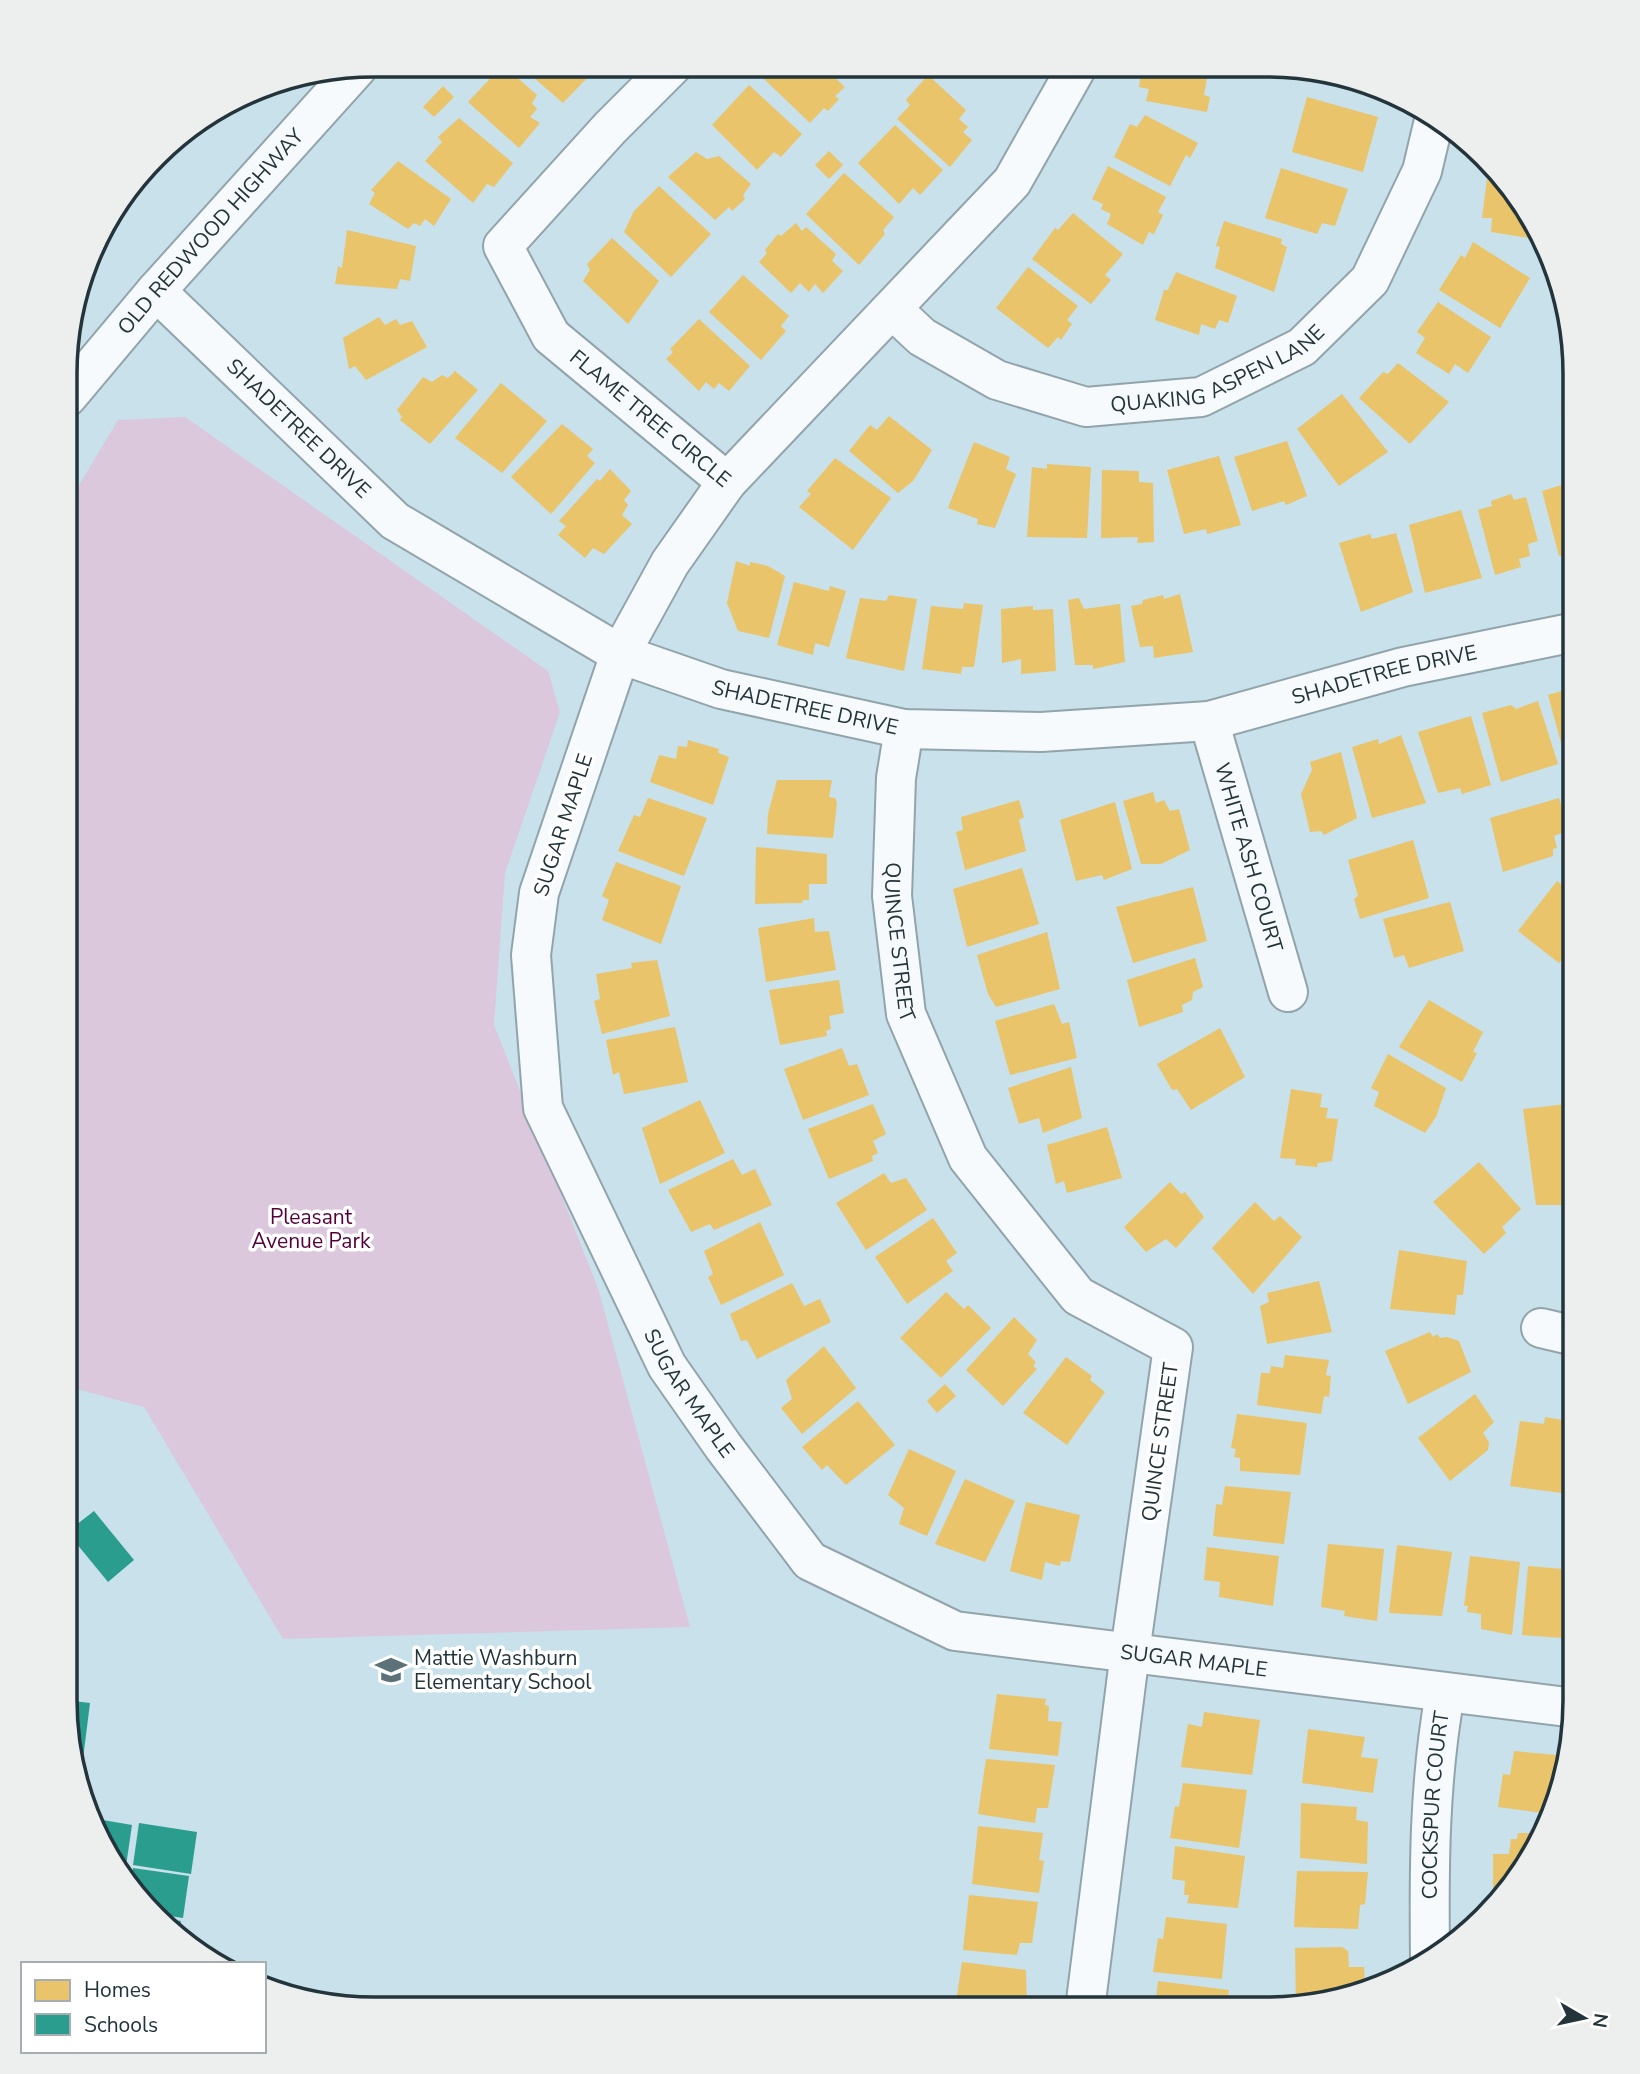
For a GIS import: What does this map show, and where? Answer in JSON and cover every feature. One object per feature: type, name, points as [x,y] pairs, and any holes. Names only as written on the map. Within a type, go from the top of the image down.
[{"type":"street","name":"FLAME TREE CIRCLE","points":[[661,77],[610,128],[503,246],[551,336],[727,482],[1012,182],[1071,77]]},
{"type":"street","name":"OLD REDWOOD HIGHWAY","points":[[77,385],[156,292],[347,79]]},
{"type":"street","name":"QUAKING ASPEN LANE","points":[[892,309],[922,337],[997,380],[1086,407],[1201,397],[1302,347],[1370,280],[1422,171],[1432,128]]},
{"type":"street","name":"SHADETREE DRIVE","points":[[156,292],[395,521],[620,654],[721,689],[904,729],[1041,732],[1209,721],[1403,667],[1563,634]]},
{"type":"street","name":"SUGAR MAPLE","points":[[727,482],[670,563],[620,654],[539,893],[531,955],[543,1108],[667,1366],[723,1446],[810,1561],[955,1631],[1444,1694],[1563,1706]]},
{"type":"street","name":"WHITE ASH COURT","points":[[1209,721],[1288,992]]},
{"type":"street","name":"QUINCE STREET","points":[[904,729],[896,778],[892,896],[906,1014],[968,1158],[1078,1296],[1173,1347],[1130,1652],[1087,1997]]},
{"type":"street","name":"COCKSPUR COURT","points":[[1430,1948],[1429,1829],[1444,1694]]},
{"type":"green space","name":"Pleasant Avenue Park","points":[[185,417],[548,671],[560,712],[505,873],[494,1025],[598,1288],[690,1627],[283,1639],[144,1407],[77,1389],[77,488],[118,420]]},
{"type":"building: Homes","points":[[492,77],[517,77],[537,95],[532,103],[537,109],[530,117],[540,123],[519,148],[468,102]]},
{"type":"building: Homes","points":[[533,77],[588,77],[563,103]]},
{"type":"building: Homes","points":[[834,77],[845,87],[835,96],[839,99],[828,111],[824,108],[810,123],[763,78]]},
{"type":"building: Homes","points":[[926,77],[930,77],[966,110],[959,119],[968,127],[963,132],[972,140],[950,167],[897,119],[910,105],[906,100]]},
{"type":"building: Homes","points":[[1140,77],[1207,77],[1204,95],[1210,97],[1207,112],[1146,101],[1149,89],[1139,87]]},
{"type":"building: Homes","points":[[749,85],[802,134],[781,157],[774,152],[757,170],[712,125]]},
{"type":"building: Homes","points":[[443,86],[454,97],[434,117],[423,107]]},
{"type":"building: Homes","points":[[1307,97],[1378,117],[1363,172],[1292,152]]},
{"type":"building: Homes","points":[[1145,115],[1198,143],[1190,158],[1186,155],[1170,186],[1114,157],[1130,124],[1137,127]]},
{"type":"building: Homes","points":[[459,118],[513,163],[494,187],[487,184],[473,203],[425,161],[442,142],[438,137]]},
{"type":"building: Homes","points":[[895,125],[943,170],[920,195],[913,188],[899,204],[858,163]]},
{"type":"building: Homes","points":[[829,151],[843,165],[829,179],[815,165]]},
{"type":"building: Homes","points":[[696,152],[707,159],[719,156],[751,184],[743,195],[745,199],[732,211],[729,207],[715,220],[668,177]]},
{"type":"building: Homes","points":[[398,161],[451,199],[434,226],[425,219],[420,226],[414,223],[408,229],[369,204],[375,193],[371,190]]},
{"type":"building: Homes","points":[[1108,166],[1166,197],[1158,212],[1163,215],[1154,234],[1149,232],[1143,245],[1107,224],[1111,214],[1101,209],[1103,204],[1092,199]]},
{"type":"building: Homes","points":[[1281,168],[1348,189],[1335,226],[1322,223],[1317,234],[1265,218]]},
{"type":"building: Homes","points":[[844,173],[894,217],[883,230],[885,234],[859,265],[806,214]]},
{"type":"building: Homes","points":[[1487,179],[1490,179],[1513,209],[1529,238],[1491,232],[1492,218],[1482,218]]},
{"type":"building: Homes","points":[[659,186],[711,234],[671,277],[624,232],[634,211]]},
{"type":"building: Homes","points":[[1073,213],[1123,254],[1105,275],[1111,280],[1091,304],[1032,259],[1055,228],[1058,230]]},
{"type":"building: Homes","points":[[1224,221],[1282,239],[1281,244],[1287,247],[1274,292],[1215,268],[1220,247],[1216,246]]},
{"type":"building: Homes","points":[[796,223],[802,231],[806,227],[836,254],[832,261],[843,271],[823,293],[815,284],[809,292],[800,283],[791,293],[759,262],[778,234],[781,236]]},
{"type":"building: Homes","points":[[347,230],[416,246],[410,281],[400,279],[397,289],[335,284],[338,266],[342,268]]},
{"type":"building: Homes","points":[[612,238],[659,281],[628,324],[583,281],[590,270],[587,264]]},
{"type":"building: Homes","points":[[1473,242],[1530,278],[1500,328],[1439,290],[1461,255],[1465,258]]},
{"type":"building: Homes","points":[[1028,267],[1078,306],[1067,320],[1072,324],[1061,340],[1058,337],[1048,348],[996,308]]},
{"type":"building: Homes","points":[[1176,272],[1237,296],[1228,323],[1219,320],[1215,329],[1201,324],[1199,335],[1155,320],[1164,290],[1168,290]]},
{"type":"building: Homes","points":[[743,275],[789,316],[781,326],[786,331],[761,360],[709,312]]},
{"type":"building: Homes","points":[[1438,302],[1491,337],[1468,373],[1455,364],[1449,374],[1416,353],[1425,338],[1417,332]]},
{"type":"building: Homes","points":[[379,317],[385,325],[396,319],[400,325],[412,321],[427,347],[366,380],[355,366],[349,369],[343,338]]},
{"type":"building: Homes","points":[[699,319],[750,366],[729,391],[719,383],[714,389],[706,382],[699,391],[666,359],[673,352],[670,349]]},
{"type":"building: Homes","points":[[1398,363],[1449,402],[1410,444],[1359,398],[1383,372],[1388,374]]},
{"type":"building: Homes","points":[[455,371],[478,390],[430,444],[400,420],[402,417],[397,410],[423,377],[432,382],[442,375],[448,378]]},
{"type":"building: Homes","points":[[501,383],[547,421],[502,473],[455,438]]},
{"type":"building: Homes","points":[[1342,394],[1388,452],[1339,486],[1297,429]]},
{"type":"building: Homes","points":[[1561,402],[1563,402],[1563,450]]},
{"type":"building: Homes","points":[[889,416],[932,450],[913,481],[898,493],[849,451],[870,425],[877,430]]},
{"type":"building: Homes","points":[[562,424],[593,449],[587,456],[595,463],[551,514],[511,477]]},
{"type":"building: Homes","points":[[1287,441],[1307,496],[1286,505],[1284,501],[1252,511],[1234,457]]},
{"type":"building: Homes","points":[[974,442],[1010,457],[1006,469],[1016,474],[995,528],[977,524],[978,519],[948,508]]},
{"type":"building: Homes","points":[[1219,456],[1241,525],[1207,534],[1206,529],[1184,534],[1167,470]]},
{"type":"building: Homes","points":[[835,458],[891,498],[853,550],[799,507],[811,494],[807,491]]},
{"type":"building: Homes","points":[[1047,464],[1091,467],[1087,538],[1027,537],[1032,467],[1047,469]]},
{"type":"building: Homes","points":[[610,469],[631,491],[624,500],[628,505],[622,515],[632,524],[604,554],[593,548],[585,558],[558,535],[566,526],[559,521],[597,479],[600,481]]},
{"type":"building: Homes","points":[[1102,470],[1139,471],[1139,482],[1153,483],[1154,542],[1137,543],[1138,537],[1101,538]]},
{"type":"building: Homes","points":[[1563,485],[1563,555],[1559,556],[1542,491]]},
{"type":"building: Homes","points":[[1511,494],[1514,500],[1526,497],[1538,541],[1528,544],[1530,556],[1519,559],[1521,567],[1495,575],[1478,510],[1492,506],[1491,501]]},
{"type":"building: Homes","points":[[1461,510],[1482,578],[1425,593],[1409,525]]},
{"type":"building: Homes","points":[[1396,533],[1413,592],[1361,612],[1339,543],[1370,534],[1372,539]]},
{"type":"building: Homes","points":[[736,561],[750,566],[750,562],[768,566],[785,576],[769,638],[738,631],[727,603]]},
{"type":"building: Homes","points":[[794,582],[829,591],[830,586],[846,591],[829,647],[815,643],[813,655],[777,645]]},
{"type":"building: Homes","points":[[1180,594],[1193,652],[1154,658],[1153,646],[1140,647],[1131,606],[1163,595],[1164,599]]},
{"type":"building: Homes","points":[[889,595],[917,599],[904,671],[846,658],[860,598],[886,601]]},
{"type":"building: Homes","points":[[1079,598],[1084,609],[1120,604],[1125,662],[1093,669],[1093,665],[1075,665],[1068,600]]},
{"type":"building: Homes","points":[[964,603],[983,605],[974,667],[962,667],[961,674],[922,669],[931,606],[963,609]]},
{"type":"building: Homes","points":[[1033,606],[1033,610],[1053,609],[1056,671],[1021,674],[1021,659],[1002,663],[1001,609]]},
{"type":"building: Homes","points":[[1563,691],[1563,750],[1548,695]]},
{"type":"building: Homes","points":[[1538,701],[1558,764],[1501,782],[1482,713],[1511,705],[1516,709]]},
{"type":"building: Homes","points":[[1471,716],[1491,785],[1462,794],[1460,788],[1438,793],[1418,732]]},
{"type":"building: Homes","points":[[1401,735],[1426,803],[1372,818],[1352,747],[1378,739],[1379,744]]},
{"type":"building: Homes","points":[[688,740],[719,749],[718,753],[729,757],[713,805],[650,782],[659,755],[676,759],[678,746],[687,747]]},
{"type":"building: Homes","points":[[1341,752],[1357,818],[1324,835],[1321,831],[1310,832],[1301,794],[1312,770],[1310,762]]},
{"type":"building: Homes","points":[[777,780],[832,780],[829,797],[835,798],[837,803],[833,838],[767,834],[768,814]]},
{"type":"building: Homes","points":[[1153,792],[1156,803],[1164,800],[1170,811],[1179,809],[1190,850],[1161,864],[1141,864],[1123,801]]},
{"type":"building: Homes","points":[[648,798],[707,818],[684,876],[618,851],[634,815],[640,817]]},
{"type":"building: Homes","points":[[1559,798],[1563,811],[1563,832],[1554,836],[1557,848],[1553,849],[1553,856],[1503,872],[1490,818]]},
{"type":"building: Homes","points":[[1019,800],[1024,817],[1019,820],[1026,851],[965,870],[956,832],[963,830],[961,817]]},
{"type":"building: Homes","points":[[1115,802],[1132,869],[1104,880],[1102,875],[1076,881],[1060,820]]},
{"type":"building: Homes","points":[[1413,840],[1429,898],[1360,919],[1354,899],[1358,896],[1348,860]]},
{"type":"building: Homes","points":[[756,847],[827,854],[827,884],[809,884],[809,900],[803,900],[802,903],[755,904]]},
{"type":"building: Homes","points":[[616,862],[681,886],[661,944],[602,920],[609,900],[602,896]]},
{"type":"building: Homes","points":[[1022,868],[1039,924],[967,947],[953,889]]},
{"type":"building: Homes","points":[[1557,881],[1563,886],[1563,958],[1559,963],[1518,931]]},
{"type":"building: Homes","points":[[1193,887],[1207,941],[1133,963],[1116,907]]},
{"type":"building: Homes","points":[[1450,902],[1464,951],[1409,968],[1404,955],[1394,958],[1383,919]]},
{"type":"building: Homes","points":[[814,918],[815,932],[829,931],[836,970],[766,982],[758,928]]},
{"type":"building: Homes","points":[[1047,932],[1060,989],[996,1007],[988,994],[977,955]]},
{"type":"building: Homes","points":[[1195,958],[1203,987],[1193,992],[1192,1000],[1182,1005],[1183,1012],[1139,1027],[1127,980]]},
{"type":"building: Homes","points":[[657,960],[670,1016],[602,1034],[594,1001],[600,999],[596,974],[632,968],[631,963]]},
{"type":"building: Homes","points":[[839,980],[844,1013],[829,1016],[831,1029],[826,1031],[827,1036],[780,1045],[769,990]]},
{"type":"building: Homes","points":[[1429,1000],[1483,1032],[1473,1052],[1477,1053],[1462,1082],[1399,1047]]},
{"type":"building: Homes","points":[[1054,1004],[1062,1024],[1069,1022],[1077,1058],[1010,1075],[995,1021]]},
{"type":"building: Homes","points":[[675,1027],[688,1082],[624,1094],[619,1072],[613,1075],[606,1040]]},
{"type":"building: Homes","points":[[1220,1028],[1245,1077],[1191,1110],[1177,1089],[1172,1090],[1157,1064]]},
{"type":"building: Homes","points":[[842,1048],[849,1066],[857,1064],[869,1095],[803,1120],[784,1069]]},
{"type":"building: Homes","points":[[1388,1054],[1446,1088],[1436,1117],[1425,1133],[1374,1106],[1379,1092],[1371,1088]]},
{"type":"building: Homes","points":[[1071,1067],[1082,1118],[1043,1133],[1039,1118],[1019,1124],[1008,1088]]},
{"type":"building: Homes","points":[[1291,1089],[1322,1094],[1320,1107],[1328,1108],[1326,1118],[1338,1119],[1332,1161],[1318,1163],[1317,1167],[1295,1165],[1296,1159],[1280,1158]]},
{"type":"building: Homes","points":[[700,1100],[725,1153],[660,1184],[642,1128]]},
{"type":"building: Homes","points":[[873,1104],[886,1134],[873,1141],[878,1153],[872,1156],[873,1161],[829,1179],[808,1129]]},
{"type":"building: Homes","points":[[1563,1104],[1563,1205],[1536,1205],[1523,1109]]},
{"type":"building: Homes","points":[[1107,1127],[1122,1178],[1067,1193],[1064,1181],[1056,1184],[1047,1145]]},
{"type":"building: Homes","points":[[733,1159],[742,1175],[755,1169],[772,1205],[714,1230],[710,1224],[691,1232],[668,1190]]},
{"type":"building: Homes","points":[[1479,1162],[1521,1209],[1502,1227],[1506,1233],[1484,1254],[1433,1202]]},
{"type":"building: Homes","points":[[884,1173],[891,1183],[906,1178],[927,1210],[866,1250],[836,1203]]},
{"type":"building: Homes","points":[[1170,1182],[1181,1194],[1185,1192],[1204,1217],[1176,1248],[1166,1239],[1146,1252],[1124,1227]]},
{"type":"building: Homes","points":[[1255,1202],[1274,1221],[1280,1216],[1302,1237],[1253,1294],[1212,1248]]},
{"type":"building: Homes","points":[[933,1218],[957,1253],[946,1261],[953,1271],[907,1304],[875,1257]]},
{"type":"building: Homes","points":[[760,1222],[784,1275],[721,1305],[708,1277],[713,1274],[704,1251]]},
{"type":"building: Homes","points":[[1399,1250],[1467,1261],[1463,1295],[1457,1295],[1455,1315],[1390,1309]]},
{"type":"building: Homes","points":[[1319,1281],[1332,1332],[1267,1344],[1260,1306],[1269,1302],[1267,1293]]},
{"type":"building: Homes","points":[[792,1283],[804,1306],[820,1299],[831,1322],[757,1359],[747,1340],[741,1341],[730,1314]]},
{"type":"building: Homes","points":[[946,1292],[964,1309],[968,1305],[991,1328],[941,1378],[900,1338]]},
{"type":"building: Homes","points":[[1014,1317],[1037,1340],[1028,1354],[1036,1362],[1033,1366],[1037,1369],[1003,1406],[966,1370]]},
{"type":"building: Homes","points":[[1430,1332],[1433,1337],[1437,1334],[1440,1338],[1459,1341],[1471,1372],[1408,1404],[1385,1351]]},
{"type":"building: Homes","points":[[824,1346],[856,1388],[802,1434],[781,1408],[792,1399],[786,1380]]},
{"type":"building: Homes","points":[[1285,1355],[1329,1360],[1326,1375],[1331,1376],[1329,1397],[1324,1396],[1321,1414],[1257,1405],[1261,1373],[1270,1373],[1271,1366],[1283,1368]]},
{"type":"building: Homes","points":[[1066,1357],[1092,1376],[1090,1380],[1105,1392],[1067,1445],[1023,1413]]},
{"type":"building: Homes","points":[[945,1384],[956,1396],[937,1413],[927,1401]]},
{"type":"building: Homes","points":[[1475,1394],[1494,1422],[1483,1433],[1489,1442],[1488,1450],[1450,1481],[1418,1438]]},
{"type":"building: Homes","points":[[858,1401],[895,1445],[846,1485],[827,1465],[822,1470],[802,1447]]},
{"type":"building: Homes","points":[[1237,1414],[1307,1423],[1300,1475],[1240,1471],[1240,1458],[1234,1457],[1236,1449],[1231,1448]]},
{"type":"building: Homes","points":[[1545,1417],[1563,1420],[1563,1493],[1510,1486],[1520,1421],[1544,1424]]},
{"type":"building: Homes","points":[[909,1449],[956,1471],[927,1536],[899,1524],[904,1508],[888,1495]]},
{"type":"building: Homes","points":[[965,1479],[1015,1501],[985,1562],[935,1544]]},
{"type":"building: Homes","points":[[1225,1486],[1291,1492],[1284,1544],[1213,1536],[1216,1504],[1222,1505]]},
{"type":"building: Homes","points":[[1026,1502],[1080,1515],[1070,1562],[1061,1561],[1060,1566],[1045,1562],[1042,1580],[1010,1571]]},
{"type":"building: Homes","points":[[1328,1544],[1384,1549],[1377,1621],[1344,1616],[1345,1611],[1321,1607]]},
{"type":"building: Homes","points":[[1397,1545],[1452,1552],[1442,1616],[1389,1613]]},
{"type":"building: Homes","points":[[1207,1547],[1279,1556],[1273,1606],[1219,1597],[1220,1582],[1204,1580]]},
{"type":"building: Homes","points":[[1470,1556],[1520,1562],[1512,1635],[1481,1629],[1481,1614],[1467,1612],[1468,1606],[1464,1606]]},
{"type":"building: Homes","points":[[1528,1566],[1563,1569],[1563,1638],[1522,1635]]},
{"type":"building: Homes","points":[[997,1694],[1046,1699],[1045,1705],[1049,1706],[1048,1721],[1062,1722],[1058,1756],[989,1749]]},
{"type":"building: Homes","points":[[1204,1712],[1260,1720],[1252,1775],[1181,1767],[1188,1724],[1202,1727]]},
{"type":"building: Homes","points":[[1308,1729],[1365,1737],[1361,1757],[1378,1759],[1373,1793],[1302,1783]]},
{"type":"building: Homes","points":[[1514,1751],[1557,1755],[1541,1813],[1498,1807],[1503,1774],[1510,1775]]},
{"type":"building: Homes","points":[[986,1759],[1055,1765],[1048,1808],[1037,1808],[1035,1823],[978,1814]]},
{"type":"building: Homes","points":[[1183,1783],[1247,1790],[1239,1848],[1170,1838],[1175,1806],[1179,1807]]},
{"type":"building: Homes","points":[[1301,1803],[1357,1807],[1356,1820],[1368,1822],[1367,1864],[1300,1858]]},
{"type":"building: Homes","points":[[978,1826],[1043,1833],[1039,1860],[1044,1861],[1039,1893],[972,1884]]},
{"type":"building: Homes","points":[[1518,1833],[1531,1833],[1513,1865],[1493,1889],[1493,1854],[1509,1854],[1511,1839],[1517,1839]]},
{"type":"building: Homes","points":[[1175,1846],[1245,1856],[1238,1908],[1187,1903],[1189,1895],[1184,1895],[1185,1881],[1172,1879]]},
{"type":"building: Homes","points":[[1297,1871],[1368,1872],[1365,1904],[1360,1905],[1358,1929],[1294,1927]]},
{"type":"building: Homes","points":[[969,1895],[1038,1902],[1032,1943],[1020,1943],[1017,1955],[963,1950]]},
{"type":"building: Homes","points":[[1166,1917],[1227,1924],[1222,1979],[1153,1972],[1158,1938],[1163,1939]]},
{"type":"building: Homes","points":[[1342,1947],[1348,1951],[1349,1967],[1364,1967],[1365,1980],[1343,1987],[1296,1995],[1295,1948]]},
{"type":"building: Homes","points":[[962,1962],[1026,1970],[1027,1997],[957,1997]]},
{"type":"building: Homes","points":[[1158,1981],[1229,1990],[1228,1997],[1156,1997]]},
{"type":"building: Schools","points":[[94,1511],[134,1560],[108,1582],[77,1544],[77,1524]]},
{"type":"building: Schools","points":[[77,1701],[90,1703],[83,1758]]},
{"type":"building: Schools","points":[[103,1820],[132,1825],[126,1864]]},
{"type":"building: Schools","points":[[139,1823],[197,1832],[191,1874],[133,1865]]},
{"type":"building: Schools","points":[[133,1868],[189,1876],[183,1918],[171,1916],[132,1873]]},
{"type":"place","name":"Mattie Washburn Elementary School","points":[[391,1670]]}]
